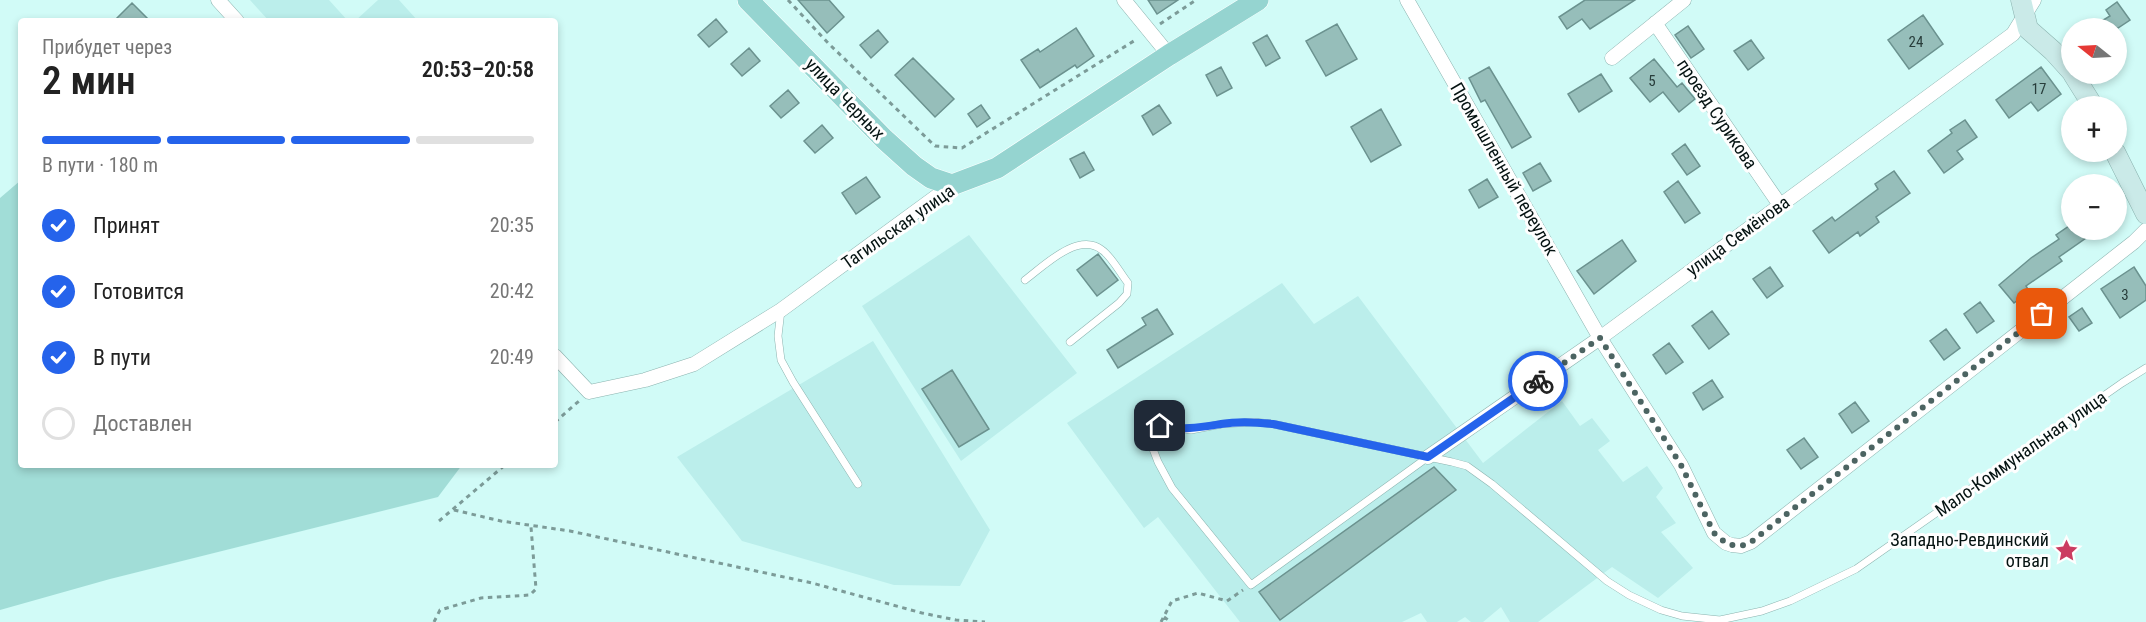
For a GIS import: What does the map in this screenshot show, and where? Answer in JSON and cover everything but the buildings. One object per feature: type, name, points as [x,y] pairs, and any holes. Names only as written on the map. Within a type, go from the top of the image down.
[{"type":"main road","name":"улица Черных","points":[[748,0],[884,139],[931,178],[952,185]]},
{"type":"main road","name":"Тагильская улица","points":[[952,185],[997,168],[1169,55],[1258,0]]},
{"type":"street","points":[[218,0],[234,18]]},
{"type":"street","points":[[1124,0],[1169,55]]},
{"type":"street","name":"Промышленный переулок","points":[[1407,0],[1600,338],[1681,465],[1714,533],[1726,543],[1741,546],[1751,542],[2146,230]]},
{"type":"street","points":[[1612,58],[1684,0]]},
{"type":"street","points":[[2027,4],[2028,29],[2061,60]]},
{"type":"street","name":"улица Семёнова","points":[[1428,457],[1600,338],[2013,34],[2027,4]]},
{"type":"street","name":"проезд Сурикова","points":[[1655,23],[1779,205]]},
{"type":"street","points":[[2120,162],[2146,214]]},
{"type":"street","name":"Тагильская улица","points":[[589,392],[645,380],[694,364],[781,310],[952,185]]},
{"type":"street","points":[[558,359],[589,392]]},
{"type":"lane","points":[[1025,280],[1066,250],[1084,243],[1102,250],[1128,283],[1127,294],[1119,303],[1070,342]]},
{"type":"lane","points":[[781,310],[778,336],[781,360],[858,484]]},
{"type":"lane","name":"Мало-Коммунальная улица","points":[[1251,585],[1172,488],[1158,462],[1143,423],[1191,430],[1222,424],[1254,422],[1273,424],[1467,466],[1607,581],[1629,595],[1661,610],[1682,616],[1720,620],[1762,611],[1790,601],[1856,569],[2146,368]]},
{"type":"lane","points":[[1251,585],[1428,457]]},
{"type":"path","points":[[788,0],[828,43],[935,146],[962,148],[1196,0]]},
{"type":"path","points":[[558,419],[589,392]]},
{"type":"path","points":[[439,521],[502,468]]},
{"type":"path","points":[[454,510],[531,526],[570,531],[812,583],[922,613],[956,620],[985,622]]},
{"type":"path","points":[[434,622],[440,610],[481,598],[530,595],[536,590],[531,526]]},
{"type":"path","points":[[1161,622],[1172,601],[1198,593],[1227,601],[1251,585]]},
{"type":"path","points":[[1164,617],[1171,622]]},
{"type":"shaded area","points":[[250,0],[329,0],[345,18],[266,18]]},
{"type":"shaded area","points":[[378,0],[399,0],[415,18],[358,18]]},
{"type":"shaded area","points":[[18,183],[18,468],[460,468],[438,497],[110,579],[0,610],[0,198]]},
{"type":"shaded area","points":[[969,235],[1077,373],[961,461],[862,306]]},
{"type":"shaded area","points":[[1282,283],[1314,324],[1358,296],[1483,463],[1562,401],[1580,426],[1592,418],[1610,441],[1598,450],[1623,482],[1647,466],[1663,488],[1656,497],[1676,523],[1661,532],[1693,568],[1658,598],[1612,567],[1538,622],[1510,622],[1501,607],[1483,622],[1471,622],[1465,617],[1457,622],[1427,622],[1421,613],[1402,622],[1240,622],[1158,517],[1144,528],[1067,423]]},
{"type":"shaded area","points":[[873,341],[990,530],[960,586],[894,585],[742,541],[677,457]]},
{"type":"way so far","points":[[1538,381],[1600,338],[1681,465],[1714,533],[1726,543],[1741,546],[1751,542],[2042,314]]},
{"type":"place","name":"Западно-Ревдинский отвал","points":[[2067,550]]},
{"type":"route","points":[[1160,426],[1191,430],[1222,424],[1254,422],[1273,424],[1428,457],[1538,381]]}]
